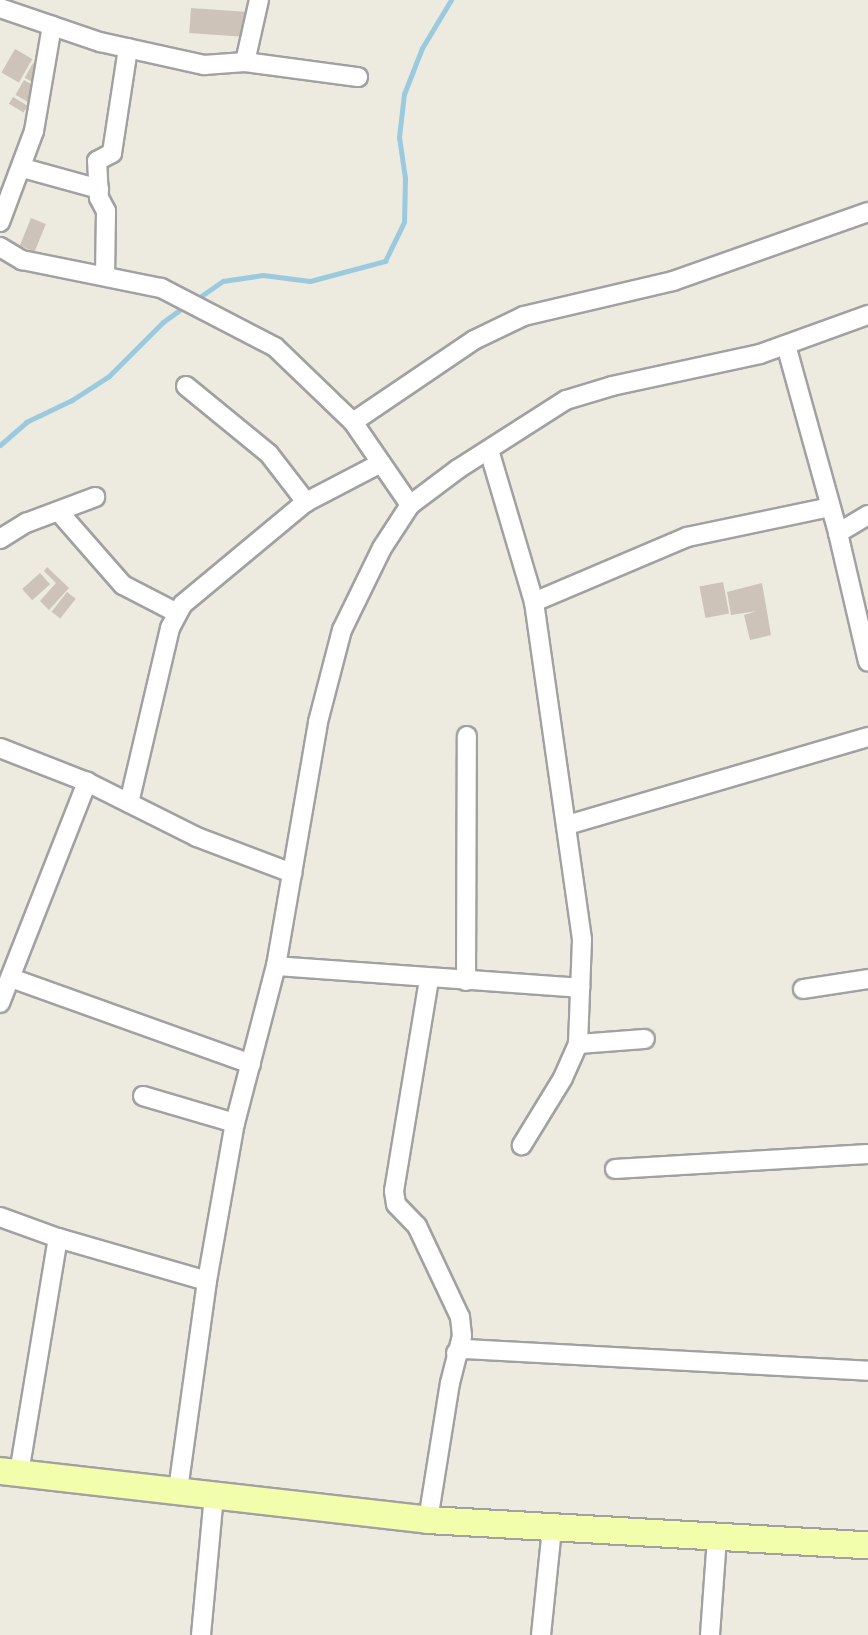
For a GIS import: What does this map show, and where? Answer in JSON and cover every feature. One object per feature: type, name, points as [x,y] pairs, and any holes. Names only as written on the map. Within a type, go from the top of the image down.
[{"type":"main road","points":[[10,1472],[428,1520],[868,1545]]},
{"type":"street","points":[[245,62],[259,0]]},
{"type":"street","points":[[0,8],[128,48],[204,65],[245,62],[358,77]]},
{"type":"street","points":[[0,222],[23,168],[34,131],[52,26]]},
{"type":"street","points":[[105,276],[106,211],[100,202],[97,161],[112,153],[128,48]]},
{"type":"street","points":[[23,168],[99,189]]},
{"type":"street","points":[[353,422],[474,340],[524,316],[673,281],[868,212]]},
{"type":"street","points":[[0,247],[22,260],[161,288],[275,347],[353,422],[410,505]]},
{"type":"street","points":[[178,1490],[207,1281],[235,1123],[276,966],[318,722],[342,630],[382,548],[410,505],[566,400],[786,345],[868,315]]},
{"type":"street","points":[[786,345],[838,533],[868,662]]},
{"type":"street","points":[[186,386],[269,454],[306,502]]},
{"type":"street","points":[[489,450],[534,602],[582,940],[578,1044],[563,1078],[522,1145]]},
{"type":"street","points":[[129,803],[170,628],[183,604],[306,502],[379,464]]},
{"type":"street","points":[[0,539],[26,523],[95,497]]},
{"type":"street","points":[[534,602],[687,537],[830,507]]},
{"type":"street","points":[[59,512],[123,585],[177,613]]},
{"type":"street","points":[[838,533],[868,515]]},
{"type":"street","points":[[466,981],[467,736]]},
{"type":"street","points":[[567,825],[868,737]]},
{"type":"street","points":[[0,748],[87,782],[197,837],[292,873]]},
{"type":"street","points":[[0,1003],[87,782]]},
{"type":"street","points":[[276,966],[580,988]]},
{"type":"street","points":[[11,978],[251,1064]]},
{"type":"street","points":[[428,1520],[456,1353],[462,1336],[460,1317],[417,1226],[396,1204],[394,1191],[429,979]]},
{"type":"street","points":[[803,989],[868,979]]},
{"type":"street","points":[[578,1044],[645,1039]]},
{"type":"street","points":[[143,1096],[235,1123]]},
{"type":"street","points":[[615,1169],[868,1154]]},
{"type":"street","points":[[0,1217],[58,1238],[207,1281]]},
{"type":"street","points":[[10,1472],[58,1238]]},
{"type":"street","points":[[456,1353],[465,1349],[868,1371]]},
{"type":"street","points":[[201,1635],[214,1495]]},
{"type":"street","points":[[541,1635],[552,1528]]},
{"type":"street","points":[[710,1635],[717,1538]]},
{"type":"building","points":[[191,8],[248,12],[246,37],[189,33]]},
{"type":"building","points":[[15,49],[32,59],[19,82],[2,72]]},
{"type":"building","points":[[33,63],[42,68],[34,83],[25,78]]},
{"type":"building","points":[[24,80],[38,88],[29,103],[16,95]]},
{"type":"building","points":[[13,97],[28,106],[23,113],[9,104]]},
{"type":"building","points":[[31,218],[46,224],[35,252],[20,246]]},
{"type":"building","points":[[47,567],[69,588],[49,610],[40,601],[56,583],[44,571]]},
{"type":"building","points":[[40,573],[50,584],[32,600],[22,589]]},
{"type":"building","points":[[723,582],[729,613],[706,618],[699,587]]},
{"type":"building","points":[[762,583],[771,635],[750,640],[744,615],[757,611],[731,615],[727,592]]},
{"type":"building","points":[[67,592],[76,599],[60,618],[52,612]]},
{"type":"waterway","points":[[194,301],[223,281],[263,275],[310,281],[385,261],[404,222],[405,178],[399,137],[404,94],[422,48],[451,0]]},
{"type":"waterway","points":[[0,445],[26,422],[72,400],[109,376],[163,322],[185,306]]}]
